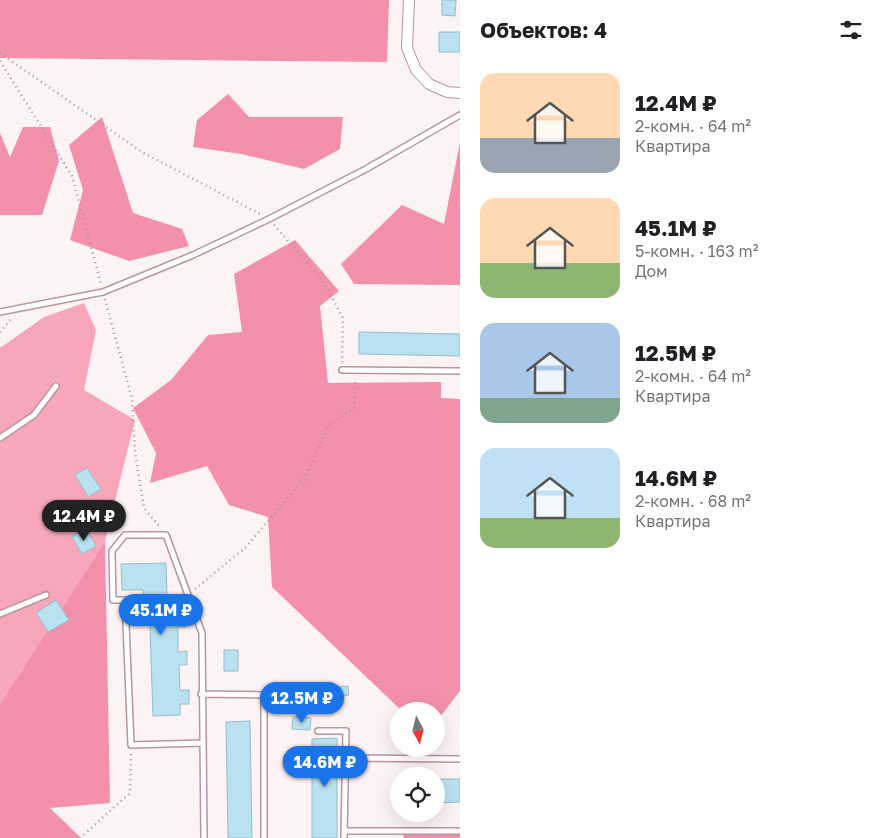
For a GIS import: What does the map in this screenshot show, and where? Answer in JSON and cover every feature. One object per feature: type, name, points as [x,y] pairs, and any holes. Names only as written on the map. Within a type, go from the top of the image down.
[{"type":"street","points":[[409,0],[407,48],[416,70],[429,84],[447,92],[460,93]]},
{"type":"lane","points":[[0,312],[103,292],[192,254],[269,219],[366,169],[460,115]]},
{"type":"lane","points":[[342,370],[460,371]]},
{"type":"lane","points":[[0,438],[34,415],[56,386]]},
{"type":"lane","points":[[202,743],[131,745],[125,600],[113,600],[112,551],[125,535],[166,535],[202,634],[201,694],[204,838]]},
{"type":"lane","points":[[0,614],[46,595]]},
{"type":"lane","points":[[201,694],[264,695],[264,838]]},
{"type":"lane","points":[[318,731],[346,731],[344,838]]},
{"type":"lane","points":[[346,758],[460,759]]},
{"type":"lane","points":[[345,831],[460,831]]},
{"type":"path","points":[[0,54],[142,152],[269,219],[321,278],[343,318],[342,370]]},
{"type":"path","points":[[0,61],[72,176],[132,399],[135,452],[144,508],[166,535]]},
{"type":"path","points":[[188,594],[246,548],[304,479],[328,426],[354,408],[356,370]]},
{"type":"path","points":[[80,838],[130,793],[131,745]]},
{"type":"shaded area","points":[[0,0],[389,0],[387,62],[0,58]]},
{"type":"shaded area","points":[[228,94],[249,117],[343,117],[340,149],[304,169],[241,154],[193,147],[197,120]]},
{"type":"shaded area","points":[[102,117],[133,213],[182,229],[189,246],[129,261],[70,240],[83,190],[69,145]]},
{"type":"shaded area","points":[[23,127],[50,127],[59,161],[42,215],[0,215],[0,133],[10,157]]},
{"type":"shaded area","points":[[460,142],[460,285],[354,284],[341,264],[402,205],[444,224]]},
{"type":"shaded area","points":[[295,240],[339,291],[320,306],[328,383],[441,382],[441,398],[460,399],[460,691],[445,710],[445,702],[393,702],[272,587],[268,517],[229,505],[207,466],[150,483],[156,453],[133,408],[171,380],[208,335],[242,332],[234,274]]},
{"type":"shaded area","points":[[84,303],[96,330],[84,390],[135,420],[105,541],[0,704],[0,348],[44,317]]},
{"type":"shaded area","points":[[105,541],[110,803],[50,808],[81,838],[0,838],[0,704]]},
{"type":"shaded area","points":[[405,831],[460,833],[460,838],[403,838]]},
{"type":"building","points":[[442,0],[456,0],[455,16],[442,15]]},
{"type":"building","points":[[439,32],[460,32],[460,52],[439,52]]},
{"type":"building","points":[[359,332],[460,334],[460,356],[359,354]]},
{"type":"building","points":[[87,468],[101,489],[88,497],[75,475]]},
{"type":"building","points":[[86,529],[96,546],[82,554],[72,537]]},
{"type":"building","points":[[166,563],[166,601],[177,601],[177,613],[186,613],[186,627],[178,627],[178,652],[187,651],[187,665],[179,665],[180,690],[189,690],[189,704],[180,704],[180,715],[153,716],[149,601],[154,601],[154,596],[144,596],[143,590],[122,590],[121,564]]},
{"type":"building","points":[[56,600],[69,620],[48,632],[36,613]]},
{"type":"building","points":[[224,650],[238,650],[238,671],[224,671]]},
{"type":"building","points":[[348,686],[349,695],[339,697],[338,687]]},
{"type":"building","points":[[293,717],[311,718],[310,730],[292,729]]},
{"type":"building","points":[[250,721],[252,838],[228,838],[226,722]]},
{"type":"building","points":[[337,738],[337,838],[312,838],[312,739]]},
{"type":"building","points":[[445,779],[460,779],[460,802],[445,803]]}]
